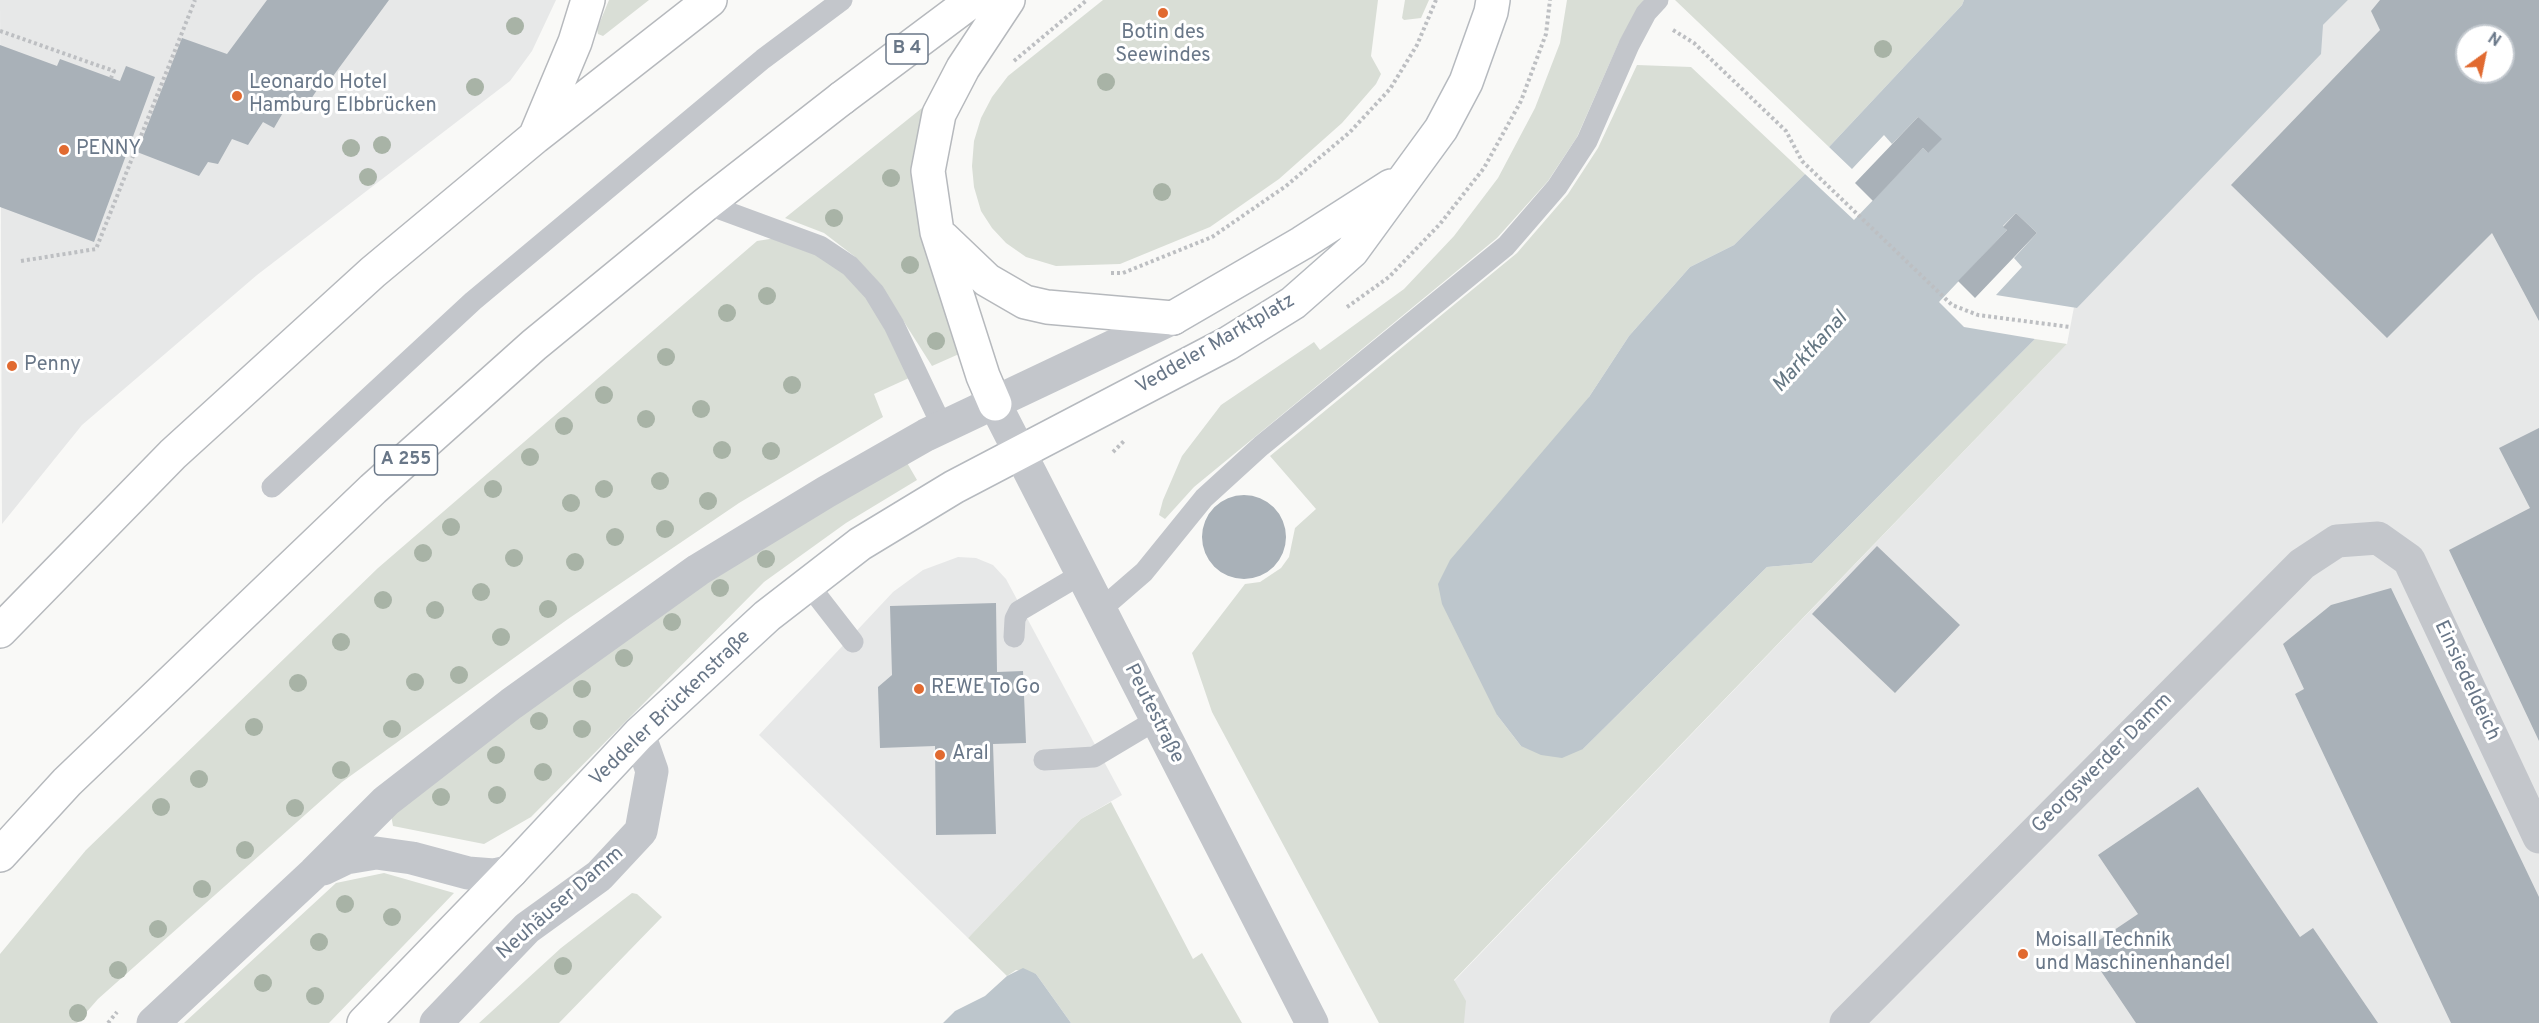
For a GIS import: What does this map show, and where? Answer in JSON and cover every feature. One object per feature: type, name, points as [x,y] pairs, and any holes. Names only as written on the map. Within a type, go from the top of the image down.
[{"type":"main road","points":[[535,137],[575,42],[588,0]]},
{"type":"main road","points":[[0,631],[173,454],[373,272],[535,137],[710,0]]},
{"type":"main road","name":"B 4","points":[[842,98],[973,0]]},
{"type":"main road","points":[[995,404],[983,376],[937,232],[928,171],[934,130],[939,114],[963,68],[1008,0]]},
{"type":"main road","name":"Veddeler Marktplatz","points":[[1018,454],[1227,344],[1293,303],[1352,251],[1411,174],[1441,129],[1466,82],[1491,12],[1493,0]]},
{"type":"main road","name":"A 255","points":[[0,855],[67,782],[373,489],[534,345],[706,204],[842,98]]},
{"type":"main road","name":"Veddeler Marktplatz","points":[[1173,318],[1302,243],[1411,174]]},
{"type":"main road","points":[[937,232],[968,265],[987,280],[1025,302],[1047,307],[1173,318]]},
{"type":"main road","name":"Veddeler Brückenstraße","points":[[363,1023],[511,871],[639,734],[767,616],[860,544],[954,487],[1018,454]]},
{"type":"street","name":"Veddeler Marktplatz","points":[[995,404],[1173,318]]},
{"type":"street","name":"Peutestraße","points":[[995,404],[1018,454],[1312,1023]]},
{"type":"street","points":[[153,1023],[314,873],[386,801],[511,704],[670,590],[826,492],[943,428],[995,404]]},
{"type":"street","name":"Einsiedeldeich","points":[[2378,538],[2409,560],[2539,837]]},
{"type":"street","name":"Georgswerder Damm","points":[[1846,1023],[2302,564],[2337,541],[2378,538]]},
{"type":"street","name":"Neuhäuser Damm","points":[[436,1023],[527,928],[598,876],[641,831],[652,771],[639,734]]},
{"type":"street","points":[[314,873],[346,858],[376,853],[412,858],[468,873],[494,875],[511,871]]},
{"type":"lane","points":[[272,487],[473,300],[763,59],[842,0]]},
{"type":"lane","points":[[1100,611],[1144,572],[1204,498],[1262,446],[1506,246],[1557,187],[1587,141],[1629,45],[1652,7]]},
{"type":"lane","points":[[706,204],[820,246],[850,266],[874,292],[894,325],[943,428]]},
{"type":"lane","points":[[1014,637],[1015,619],[1019,611],[1080,575]]},
{"type":"lane","points":[[808,584],[853,642]]},
{"type":"lane","points":[[1044,760],[1094,757],[1156,720]]},
{"type":"path","points":[[21,261],[96,249],[195,0]]},
{"type":"path","points":[[1012,63],[1087,0]]},
{"type":"path","points":[[1099,274],[1123,273],[1212,237],[1286,186],[1350,132],[1390,89],[1421,37],[1436,0]]},
{"type":"path","points":[[1652,7],[1694,43],[1786,131],[1802,161],[1952,305],[1978,315],[2070,327]]},
{"type":"path","points":[[0,31],[114,71],[111,78]]},
{"type":"shaded area","points":[[0,0],[556,0],[532,51],[510,81],[257,275],[82,425],[2,524]]},
{"type":"shaded area","points":[[609,0],[649,0],[603,36],[598,34],[597,29]]},
{"type":"shaded area","points":[[1103,0],[1378,0],[1371,56],[1381,74],[1376,84],[1342,123],[1279,179],[1210,227],[1120,264],[1056,266],[1026,257],[1006,243],[992,228],[981,211],[974,187],[972,166],[974,141],[981,118],[992,97],[1008,76]]},
{"type":"shaded area","points":[[1405,0],[1429,0],[1421,18],[1404,20],[1402,18]]},
{"type":"shaded area","points":[[1567,0],[1644,0],[1619,42],[1577,137],[1548,181],[1497,238],[1194,487],[1165,519],[1159,515],[1182,456],[1221,405],[1314,342],[1320,350],[1404,289],[1454,236],[1498,178],[1535,108],[1560,43]]},
{"type":"shaded area","points":[[1675,0],[1964,0],[1962,5],[1829,147]]},
{"type":"shaded area","points":[[2348,0],[2539,0],[2539,1023],[1391,1023],[1454,981],[2067,344],[2074,307],[2077,308],[2323,25]]},
{"type":"shaded area","points":[[1637,65],[1691,67],[1805,174],[1734,245],[1690,267],[1629,336],[1589,397],[1497,715],[1521,746],[1583,749],[1767,567],[1812,563],[2035,339],[2067,344],[1454,980],[1466,1001],[1464,1023],[1379,1023],[1212,712],[1192,653],[1245,584],[1260,582],[1281,568],[1289,557],[1295,528],[1316,509],[1270,456],[1517,253],[1568,194],[1598,148]]},
{"type":"shaded area","points":[[922,108],[925,112],[916,142],[914,181],[959,354],[932,366],[880,284],[854,256],[824,233],[785,218]]},
{"type":"shaded area","points":[[776,238],[815,253],[845,271],[868,295],[909,378],[874,394],[883,417],[739,503],[568,619],[342,782],[98,999],[77,1023],[0,1023],[0,954],[86,850],[378,568],[757,241]]},
{"type":"shaded area","points":[[906,461],[917,480],[846,523],[764,582],[531,817],[484,844],[393,826],[391,815],[554,688],[705,584]]},
{"type":"shaded area","name":"Aral","points":[[958,557],[976,558],[993,565],[1006,579],[1122,795],[1081,819],[968,938],[759,735],[893,592],[923,570]]},
{"type":"shaded area","points":[[1111,802],[1193,959],[1202,953],[1242,1023],[1071,1023],[1036,974],[1016,970],[1007,976],[968,938],[1081,819]]},
{"type":"shaded area","points":[[384,873],[454,893],[329,1023],[184,1023],[336,883]]},
{"type":"shaded area","points":[[632,893],[637,894],[662,917],[559,1023],[479,1023],[561,948]]},
{"type":"water","name":"Marktkanal","points":[[1964,0],[2348,0],[2323,25],[2321,54],[2077,308],[1996,295],[2022,267],[2014,258],[2037,233],[2016,213],[2003,226],[2007,230],[1939,302],[1964,327],[2035,339],[1812,563],[1767,567],[1583,749],[1562,758],[1541,755],[1521,746],[1497,715],[1442,604],[1438,584],[1450,560],[1589,397],[1629,336],[1690,267],[1734,245],[1805,174],[1854,220],[1923,148],[1928,153],[1918,117],[1892,144],[1884,135],[1852,169],[1829,147],[1962,5]]},
{"type":"water","points":[[1023,968],[1036,974],[1071,1023],[943,1023],[955,1011],[985,996],[1007,976]]},
{"type":"building","name":"Leonardo Hotel Hamburg Elbbrücken","points":[[267,0],[389,0],[325,87],[319,87],[307,105],[299,109],[288,104],[274,128],[263,122],[248,145],[232,139],[218,164],[208,162],[199,176],[137,152],[182,38],[227,54]]},
{"type":"building","points":[[2380,0],[2539,0],[2539,321],[2492,233],[2387,338],[2231,185],[2380,30],[2371,11]]},
{"type":"building","name":"PENNY","points":[[0,45],[57,66],[60,59],[120,81],[126,66],[155,77],[94,242],[0,207]]},
{"type":"building","points":[[1918,117],[1942,139],[1928,153],[1923,148],[1873,201],[1855,183]]},
{"type":"building","points":[[2016,213],[2037,233],[1975,298],[1958,281],[2007,230],[2003,227]]},
{"type":"building","points":[[2539,428],[2539,741],[2449,550],[2530,508],[2499,448]]},
{"type":"building","points":[[1244,495],[1260,498],[1274,507],[1283,521],[1286,537],[1283,553],[1274,567],[1260,576],[1244,579],[1228,576],[1214,567],[1205,553],[1202,537],[1205,521],[1214,507],[1228,498]]},
{"type":"building","points":[[1877,546],[1960,625],[1895,693],[1812,614]]},
{"type":"building","points":[[2391,588],[2539,897],[2539,1023],[2451,1023],[2295,694],[2304,689],[2283,644],[2331,605]]},
{"type":"building","points":[[996,603],[997,672],[1023,671],[1026,743],[993,744],[996,834],[936,835],[935,746],[880,748],[878,687],[892,675],[890,606]]},
{"type":"building","points":[[2198,787],[2300,937],[2313,928],[2378,1023],[2136,1023],[2086,949],[2138,914],[2098,855]]},
{"type":"place","name":"Botin des Seewindes","points":[[1163,13]]},
{"type":"place","name":"Leonardo Hotel Hamburg Elbbrücken","points":[[237,96]]},
{"type":"place","name":"PENNY","points":[[64,150]]},
{"type":"place","name":"Penny","points":[[12,366]]},
{"type":"place","name":"REWE To Go","points":[[919,689]]},
{"type":"place","name":"Aral","points":[[940,755]]},
{"type":"place","name":"Moisall Technik und Maschinenhandel","points":[[2023,954]]}]
